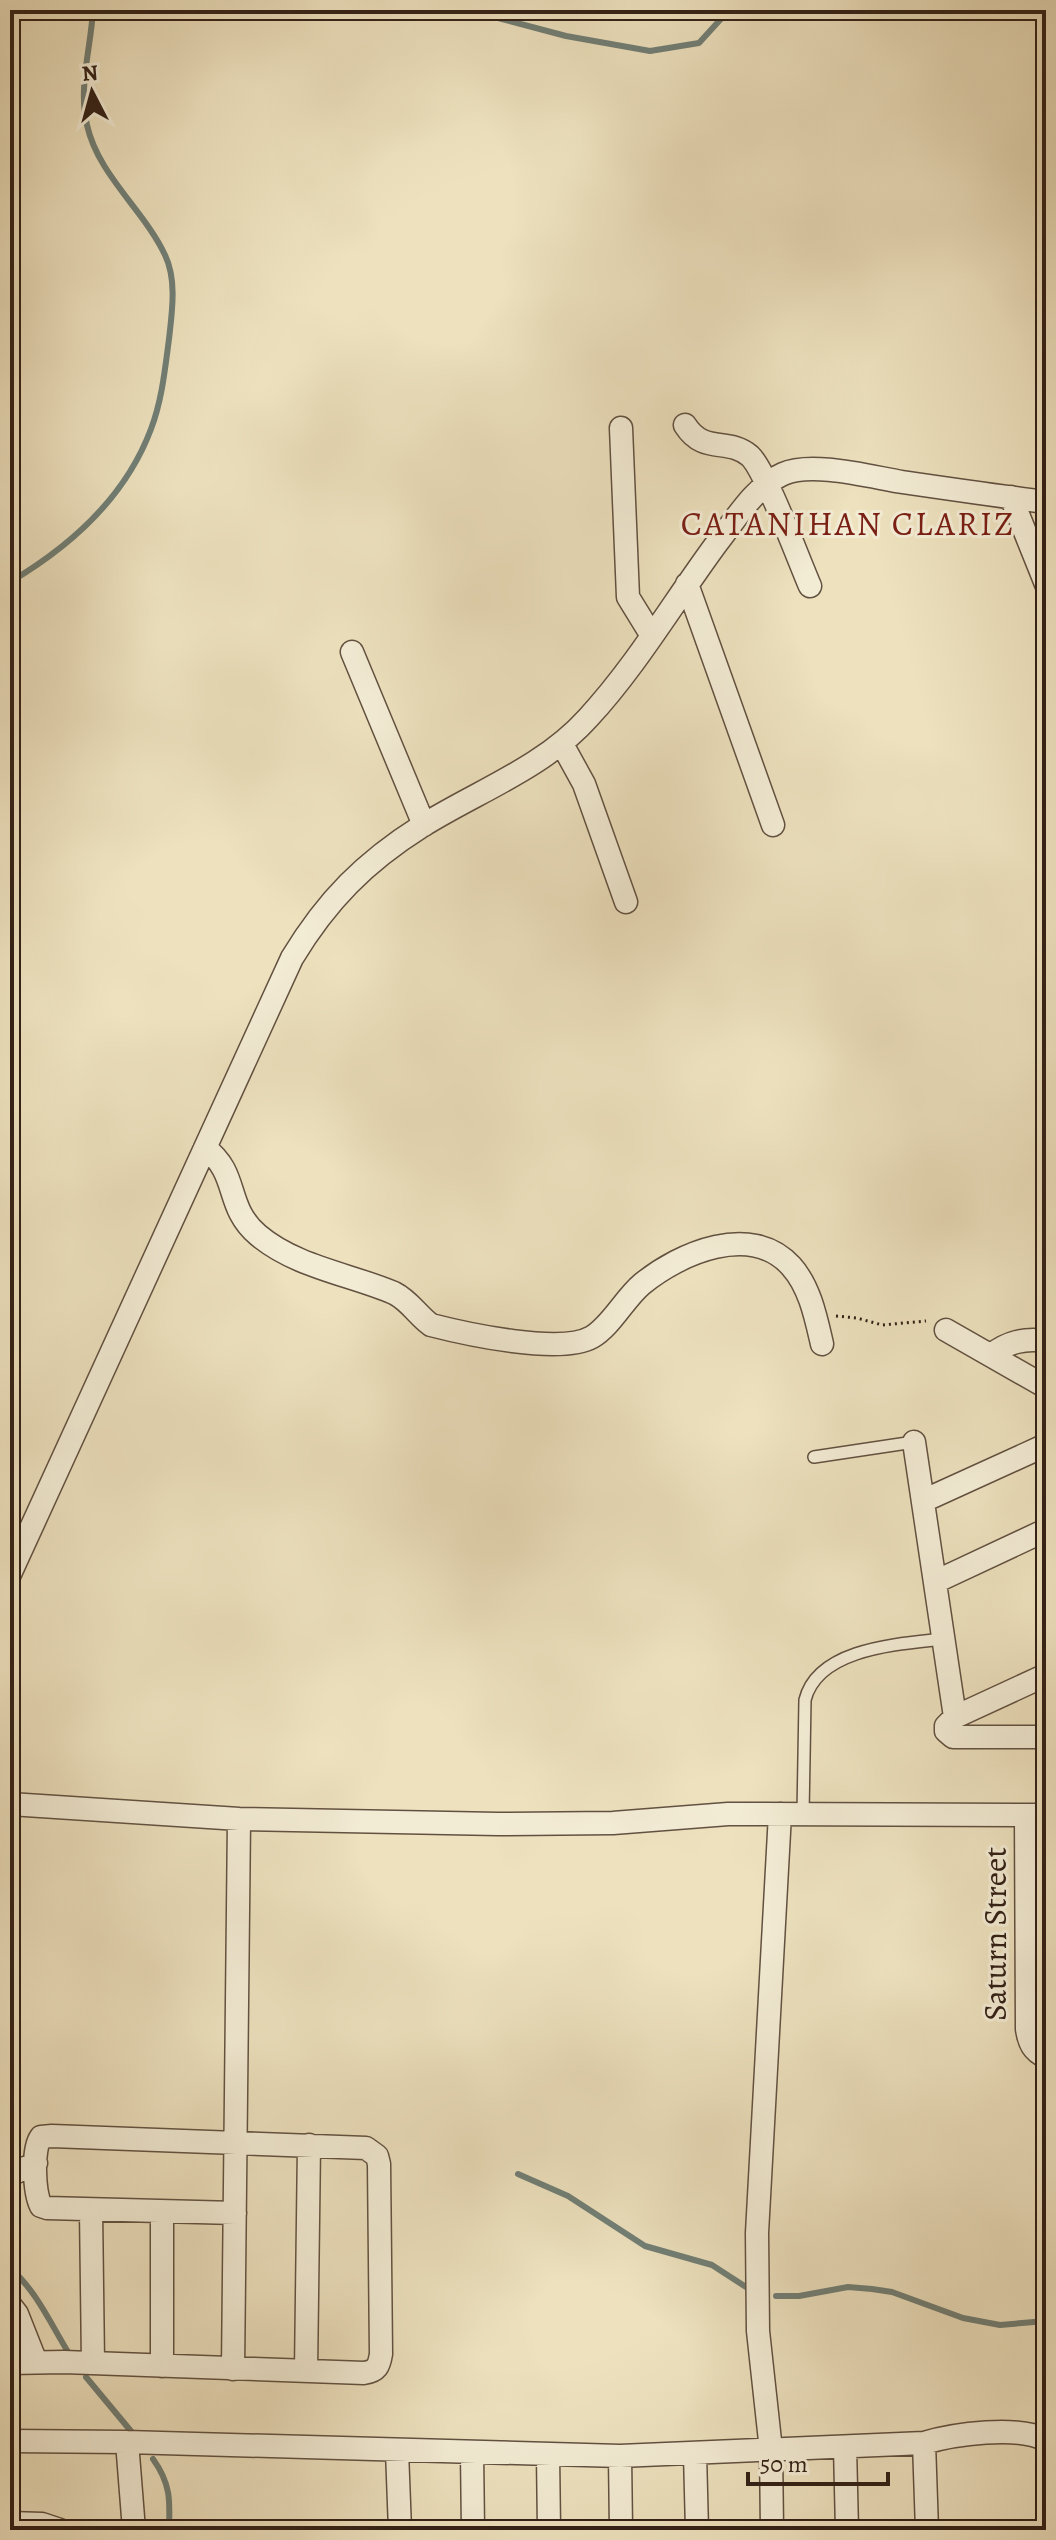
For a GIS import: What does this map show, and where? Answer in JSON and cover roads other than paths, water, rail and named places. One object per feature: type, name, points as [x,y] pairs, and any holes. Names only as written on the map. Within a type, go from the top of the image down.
[{"type":"street","points":[[685,425],[697,440],[729,446],[752,457],[810,586]]},
{"type":"street","points":[[621,428],[628,597],[652,636]]},
{"type":"street","points":[[10,1574],[292,958],[315,920],[348,884],[380,854],[424,825],[509,779],[562,744],[612,691],[750,500],[766,484],[785,473],[823,470],[1046,502]]},
{"type":"street","points":[[1011,497],[1046,584]]},
{"type":"street","points":[[687,584],[773,825]]},
{"type":"street","points":[[352,652],[424,825]]},
{"type":"street","points":[[562,744],[584,784],[626,902]]},
{"type":"street","points":[[205,1148],[224,1167],[243,1221],[259,1237],[316,1266],[395,1294],[409,1302],[431,1325],[452,1331],[538,1343],[577,1342],[593,1336],[641,1284],[673,1263],[693,1252],[737,1245],[759,1247],[776,1253],[791,1266],[802,1282],[816,1317],[822,1344]]},
{"type":"street","points":[[946,1330],[1046,1387]]},
{"type":"street","points":[[991,1355],[1015,1341],[1046,1341]]},
{"type":"street","points":[[914,1442],[955,1717]]},
{"type":"street","points":[[923,1501],[1046,1445]]},
{"type":"street","points":[[935,1582],[1046,1530]]},
{"type":"street","points":[[1046,1675],[955,1717],[946,1726],[946,1731],[953,1737],[1046,1737]]},
{"type":"street","points":[[10,1804],[239,1819],[558,1825],[728,1814],[1036,1815]]},
{"type":"street","points":[[772,2530],[771,2450],[758,2331],[757,2233],[780,1814]]},
{"type":"street","name":"Saturn Street","points":[[1036,1815],[1036,1976],[1027,2029],[1028,2040],[1040,2054]]},
{"type":"street","points":[[233,2369],[239,1819]]},
{"type":"street","points":[[10,2363],[371,2372],[380,2364],[379,2164],[377,2156],[366,2148],[45,2136],[38,2140],[37,2195],[41,2206],[235,2213]]},
{"type":"street","points":[[306,2371],[309,2145]]},
{"type":"street","points":[[10,2175],[36,2163]]},
{"type":"street","points":[[91,2210],[93,2363]]},
{"type":"street","points":[[162,2212],[162,2366]]},
{"type":"street","points":[[10,2305],[17,2314],[36,2362]]},
{"type":"street","points":[[10,2441],[620,2456],[924,2443],[952,2436],[987,2433],[1034,2435],[1046,2440]]},
{"type":"street","points":[[127,2442],[134,2530]]},
{"type":"street","points":[[924,2443],[927,2530]]},
{"type":"street","points":[[845,2447],[847,2530]]},
{"type":"street","points":[[397,2451],[400,2530]]},
{"type":"street","points":[[472,2453],[473,2530]]},
{"type":"street","points":[[695,2454],[697,2530]]},
{"type":"street","points":[[548,2455],[549,2530]]},
{"type":"street","points":[[620,2456],[621,2530]]},
{"type":"street","points":[[10,2523],[42,2524],[60,2530]]},
{"type":"lane","points":[[814,1457],[914,1442]]},
{"type":"lane","points":[[803,1814],[805,1700],[808,1685],[822,1671],[860,1652],[888,1645],[943,1639]]},
{"type":"waterway","points":[[10,582],[75,535],[127,476],[151,429],[164,373],[172,307],[169,265],[146,223],[101,160],[87,125],[84,81],[93,10]]},
{"type":"waterway","points":[[468,10],[566,36],[650,51],[699,43],[729,10]]},
{"type":"waterway","points":[[518,2174],[568,2196],[645,2246],[712,2265],[746,2287]]},
{"type":"waterway","points":[[10,2268],[35,2296],[68,2352]]},
{"type":"waterway","points":[[776,2296],[799,2296],[848,2287],[872,2289],[892,2292],[963,2318],[1000,2325],[1046,2321]]},
{"type":"waterway","points":[[86,2377],[135,2436]]},
{"type":"waterway","points":[[153,2459],[168,2493],[169,2530]]},
{"type":"district","name":"CATANIHAN CLARIZ","points":[[848,523]]}]
